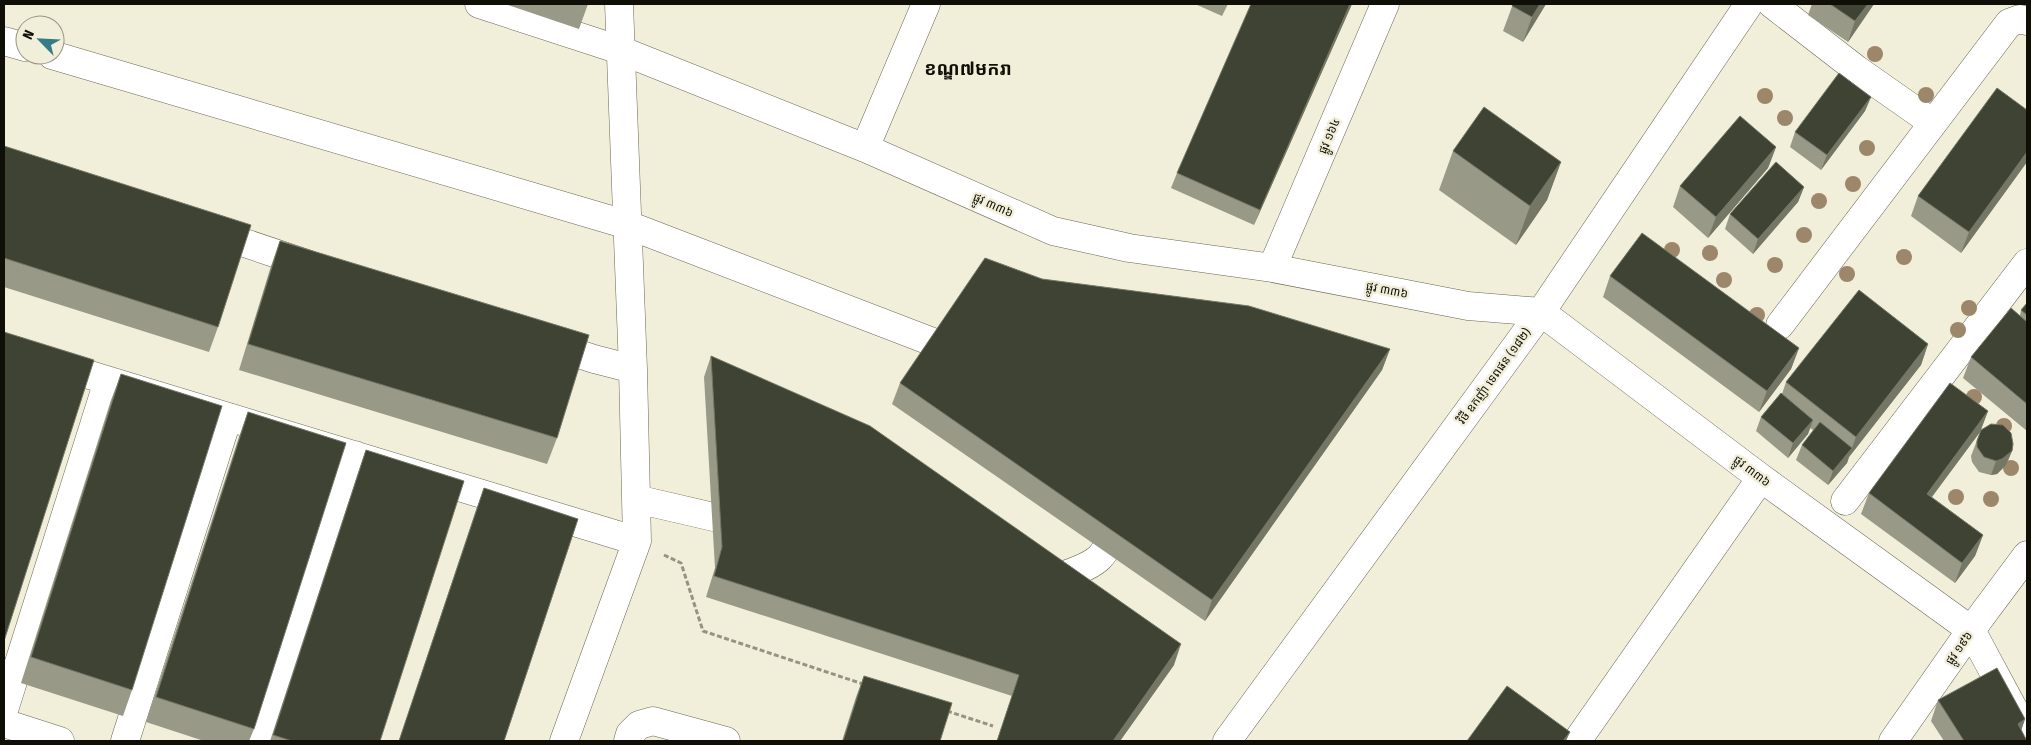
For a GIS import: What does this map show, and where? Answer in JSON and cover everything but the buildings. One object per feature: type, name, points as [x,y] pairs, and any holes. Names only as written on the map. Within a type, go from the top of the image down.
[{"type":"street","name":"ផ្លូវ ៣៣៦","points":[[479,4],[620,50],[864,148],[1053,231],[1129,248],[1272,268],[1468,306],[1541,312],[1761,478],[1972,630],[2027,734]]},
{"type":"street","points":[[564,741],[637,541],[633,369],[619,4]]},
{"type":"street","points":[[864,148],[926,4]]},
{"type":"street","name":"ផ្លូវ ១៦៤","points":[[1272,268],[1385,4]]},
{"type":"street","name":"វិថី ឧកញ៉ា ទេពផន (១៨២)","points":[[1227,741],[1541,312],[1749,4]]},
{"type":"street","points":[[1772,4],[1856,70],[1933,124]]},
{"type":"street","points":[[1780,325],[2010,23],[2020,19],[2027,21]]},
{"type":"street","points":[[65,59],[628,225],[879,323],[989,363]]},
{"type":"street","points":[[189,224],[337,274]]},
{"type":"street","points":[[1845,501],[2027,263]]},
{"type":"street","points":[[527,337],[594,359],[633,369]]},
{"type":"street","points":[[4,349],[637,541]]},
{"type":"street","points":[[4,710],[108,381]]},
{"type":"street","points":[[124,741],[228,417]]},
{"type":"street","points":[[256,741],[355,456]]},
{"type":"street","points":[[1578,741],[1761,478]]},
{"type":"street","points":[[1014,582],[1040,582],[1071,573],[1100,558],[1114,533],[1124,496]]},
{"type":"street","points":[[636,499],[769,530]]},
{"type":"street","name":"ផ្លូវ ១៩៦","points":[[1893,741],[2027,555]]},
{"type":"street","points":[[628,741],[630,734],[639,725],[653,721],[726,741]]},
{"type":"street","points":[[4,723],[60,741]]},
{"type":"path","points":[[637,541],[681,563],[703,631],[871,686]]},
{"type":"path","points":[[946,711],[993,726]]},
{"type":"district","name":"ខណ្ឌ៧មករា","points":[[968,69]]}]
